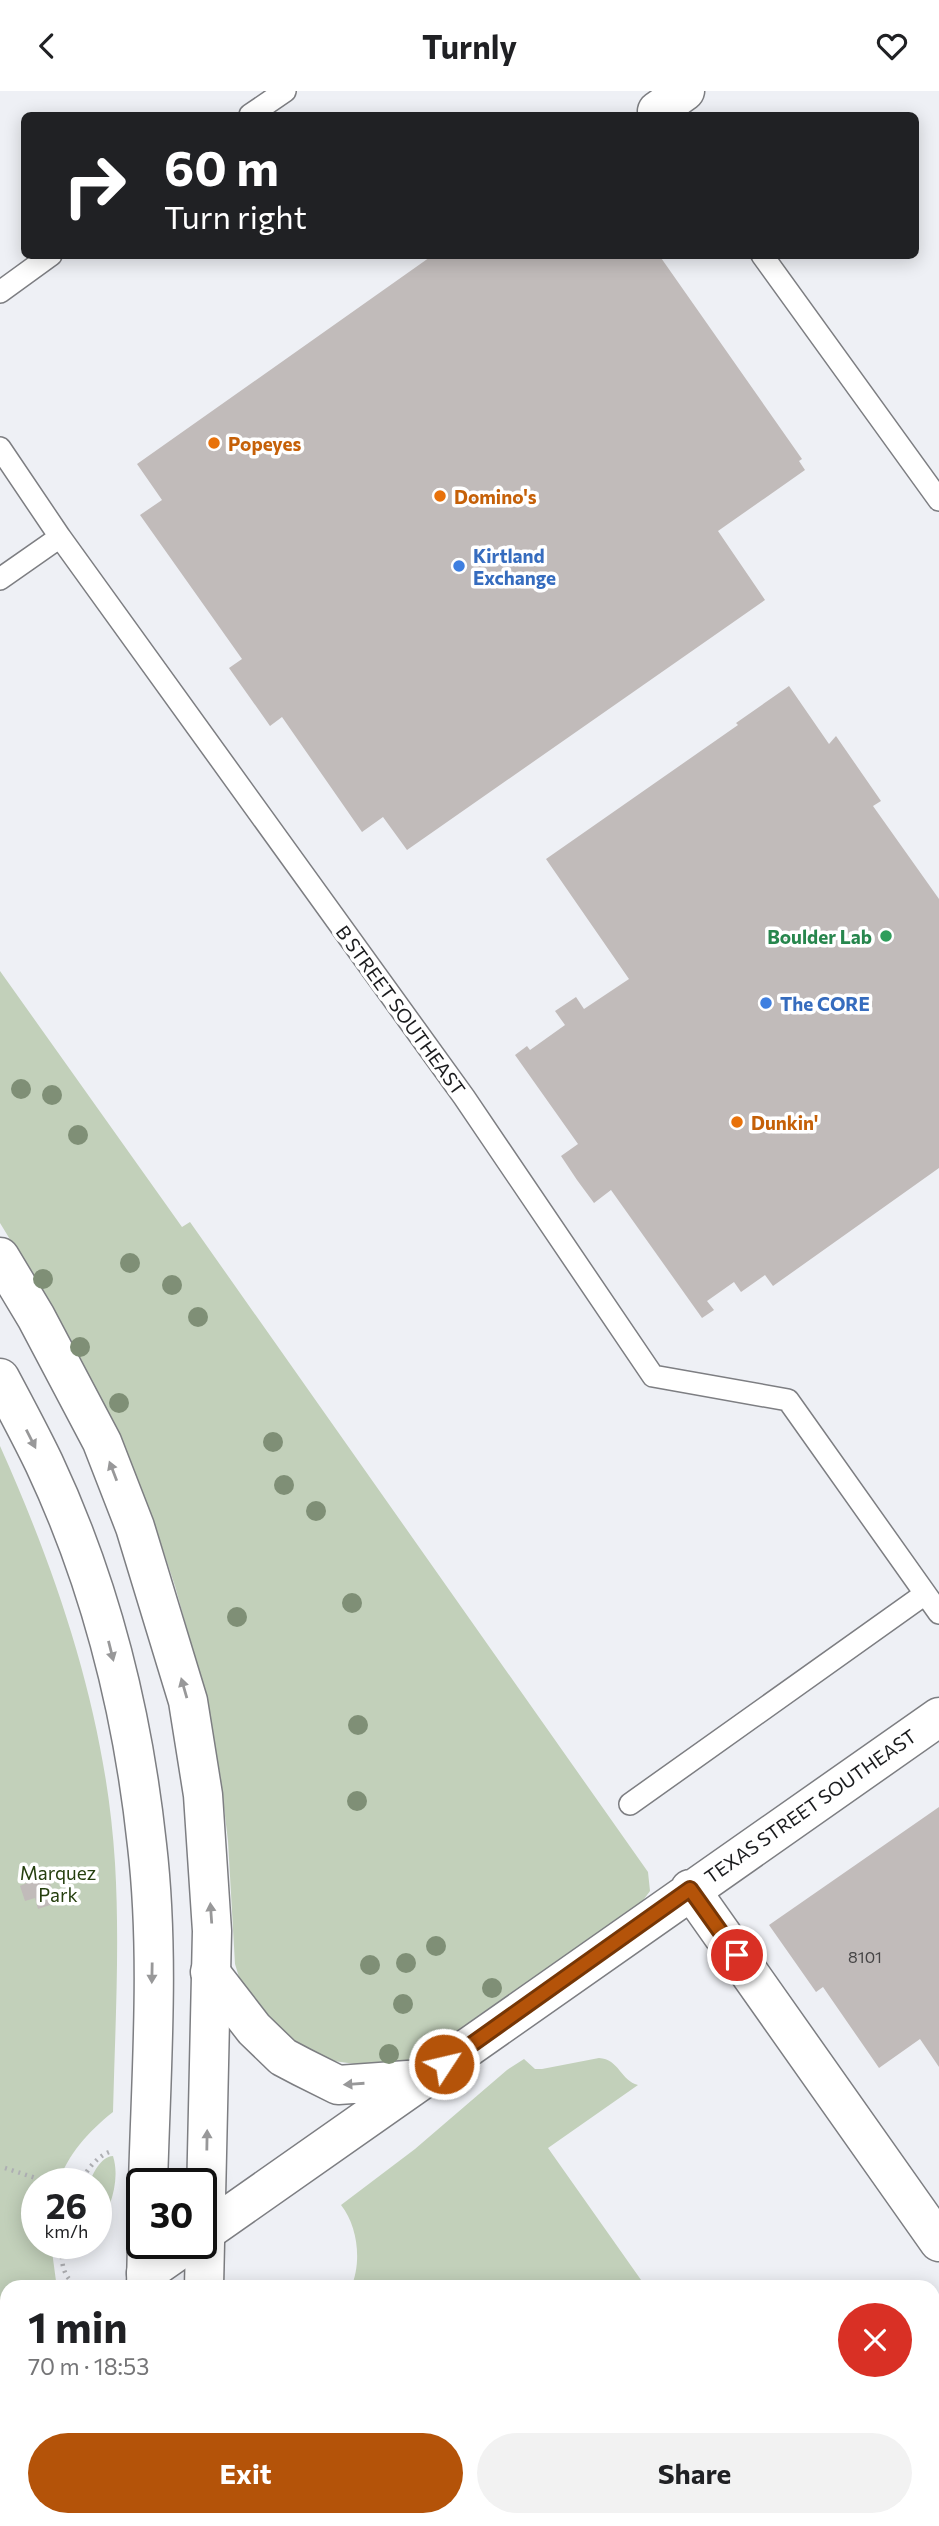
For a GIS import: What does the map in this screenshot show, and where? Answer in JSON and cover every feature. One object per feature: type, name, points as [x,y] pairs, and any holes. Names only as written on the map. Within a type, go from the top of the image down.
[{"type":"main road","points":[[0,1257],[36,1317],[102,1442],[135,1527],[187,1701],[203,1795],[212,1931],[201,2168]]},
{"type":"main road","points":[[0,1378],[44,1464],[81,1555],[108,1642],[134,1747],[148,1847],[153,1949],[148,2168]]},
{"type":"main road","name":"TEXAS STREET SOUTHEAST","points":[[217,2224],[690,1889],[939,1717]]},
{"type":"main road","points":[[690,1889],[939,2242]]},
{"type":"main road","points":[[211,1972],[254,2029],[283,2057],[302,2067],[338,2085],[422,2079]]},
{"type":"main road","name":"TEXAS STREET SOUTHEAST","points":[[141,2273],[163,2259]]},
{"type":"main road","points":[[201,2259],[203,2280]]},
{"type":"lane","points":[[254,112],[285,91]]},
{"type":"lane","points":[[0,292],[45,259]]},
{"type":"lane","points":[[765,259],[939,500]]},
{"type":"lane","name":"B STREET SOUTHEAST","points":[[0,448],[60,537],[464,1097],[653,1377],[788,1400],[925,1594]]},
{"type":"lane","points":[[0,579],[60,537]]},
{"type":"lane","points":[[630,1804],[925,1594],[939,1613]]},
{"type":"path","points":[[91,2168],[103,2154],[111,2151],[124,2152]]},
{"type":"path","points":[[5,2168],[21,2173]]},
{"type":"path","points":[[62,2259],[65,2275],[70,2280]]},
{"type":"green space","points":[[0,971],[182,1227],[190,1222],[648,1872],[650,1891],[641,1903],[461,2031],[413,2060],[370,2066],[319,2059],[279,2036],[242,1987],[235,1964],[228,1841],[220,1774],[198,1669],[175,1586],[151,1514],[115,1428],[66,1331],[0,1223]]},
{"type":"green space","name":"Marquez Park","points":[[0,1446],[42,1546],[76,1649],[102,1755],[115,1863],[117,1956],[113,2112],[80,2144],[64,2168],[21,2168],[21,2259],[53,2259],[56,2280],[0,2280]]},
{"type":"green space","points":[[524,2059],[535,2069],[606,2059],[632,2083],[638,2085],[548,2148],[641,2280],[353,2280],[357,2256],[355,2234],[341,2205],[415,2149],[507,2070]]},
{"type":"green space","points":[[113,2156],[115,2166],[112,2196],[112,2168],[97,2168],[108,2157]]},
{"type":"building","name":"Kirtland Exchange","points":[[427,259],[662,259],[802,459],[799,461],[805,470],[718,531],[765,600],[407,850],[383,817],[362,832],[282,717],[270,726],[229,668],[242,659],[140,515],[162,500],[137,464]]},
{"type":"building","name":"The CORE","points":[[789,686],[829,744],[836,736],[881,801],[873,806],[939,899],[939,1168],[773,1286],[765,1275],[741,1292],[734,1282],[707,1301],[714,1310],[702,1318],[611,1190],[594,1203],[577,1180],[561,1156],[578,1144],[515,1055],[527,1046],[530,1050],[565,1025],[555,1011],[576,997],[584,1009],[629,979],[546,859],[738,725],[736,723]]},
{"type":"building","points":[[939,1807],[939,2067],[920,2039],[879,2068],[823,1987],[816,1992],[769,1925]]},
{"type":"building","points":[[45,1867],[56,1903],[38,1909],[35,1898],[25,1901],[20,1886],[29,1882],[26,1873]]},
{"type":"place","name":"Popeyes","points":[[214,443]]},
{"type":"place","name":"Domino's","points":[[440,496]]},
{"type":"place","name":"Kirtland Exchange","points":[[459,566]]},
{"type":"place","name":"Boulder Lab","points":[[886,936]]},
{"type":"place","name":"The CORE","points":[[766,1003]]},
{"type":"place","name":"Dunkin'","points":[[737,1122]]},
{"type":"route","points":[[444,2064],[690,1889],[737,1955]]}]
